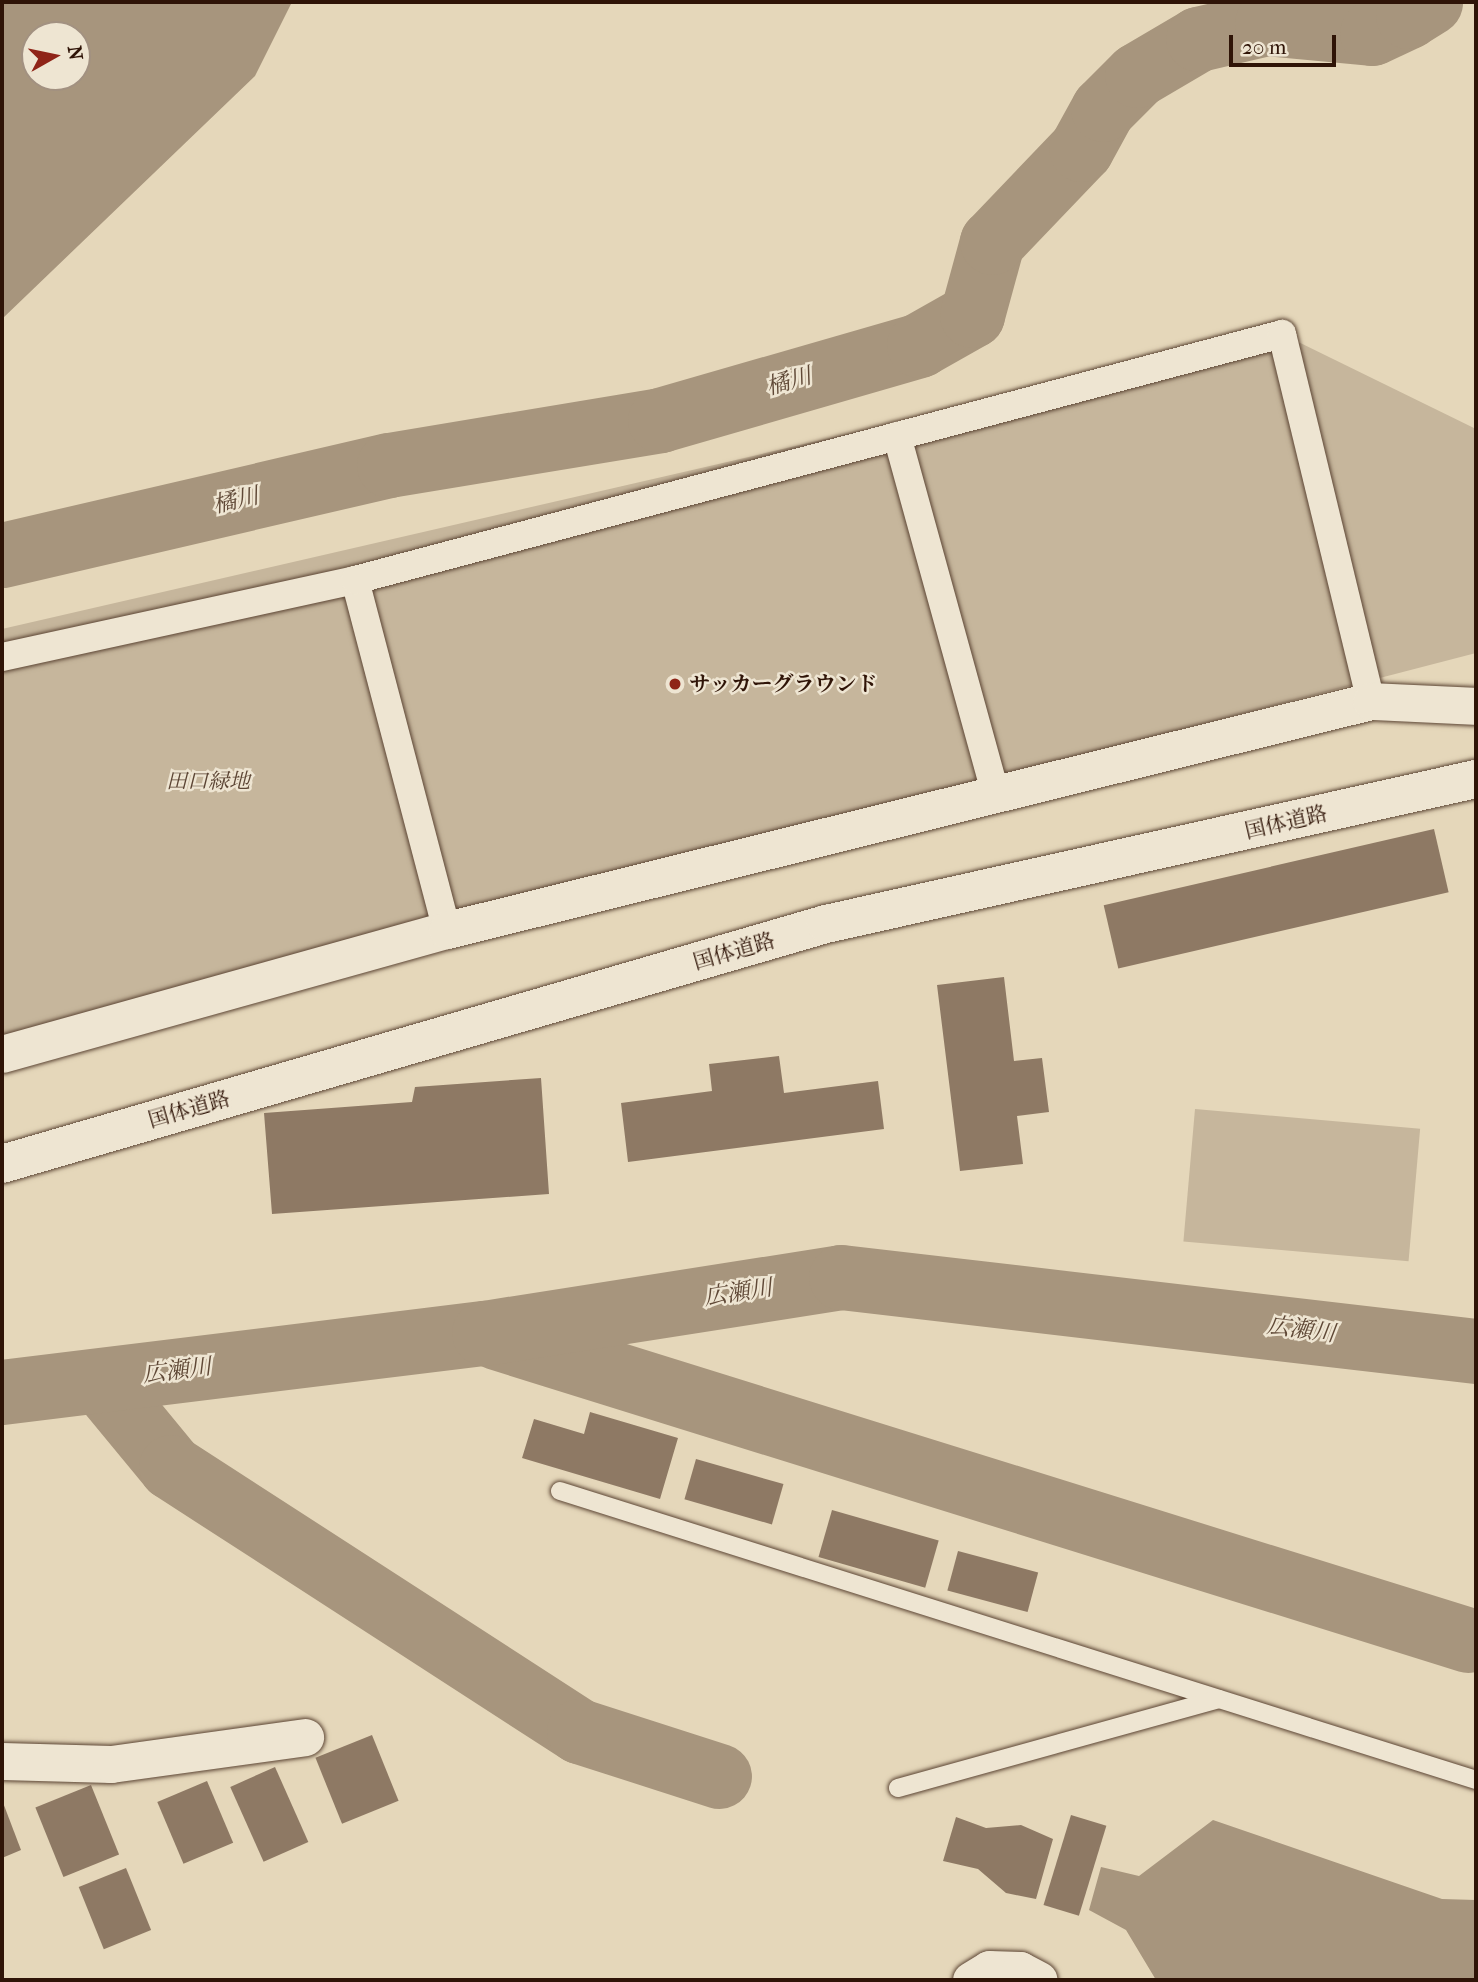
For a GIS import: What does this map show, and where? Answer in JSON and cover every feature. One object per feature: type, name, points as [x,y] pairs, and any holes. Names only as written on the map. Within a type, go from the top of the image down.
[{"type":"street","points":[[2,657],[355,580],[1282,334],[1371,701]]},
{"type":"street","points":[[897,436],[996,795]]},
{"type":"street","points":[[355,580],[446,930]]},
{"type":"street","points":[[2,1054],[446,930],[1371,701],[1476,706]]},
{"type":"street","name":"国体道路","points":[[2,1164],[826,925],[1476,779]]},
{"type":"street","points":[[2,1761],[111,1764],[305,1737]]},
{"type":"street","points":[[971,1980],[989,1969],[1020,1970],[1039,1980]]},
{"type":"lane","points":[[559,1491],[1476,1780]]},
{"type":"lane","points":[[898,1788],[1219,1699]]},
{"type":"green space","name":"田口緑地","points":[[1282,334],[1476,429],[1476,653],[2,1036],[2,629]]},
{"type":"green space","points":[[1195,1109],[1420,1129],[1409,1261],[1183,1241]]},
{"type":"shaded area","points":[[2,2],[292,2],[255,76],[2,319]]},
{"type":"shaded area","points":[[1213,1820],[1442,1899],[1476,1900],[1476,1980],[1156,1980],[1126,1930],[1089,1910],[1101,1867],[1139,1876]]},
{"type":"building","points":[[1434,829],[1449,892],[1118,969],[1104,905]]},
{"type":"building","points":[[1004,977],[1014,1061],[1042,1058],[1049,1112],[1017,1116],[1023,1164],[960,1171],[937,985]]},
{"type":"building","points":[[779,1056],[784,1093],[878,1081],[884,1129],[628,1162],[621,1103],[712,1091],[709,1064]]},
{"type":"building","points":[[541,1078],[549,1194],[272,1214],[264,1113],[412,1102],[415,1087]]},
{"type":"building","points":[[590,1412],[678,1438],[660,1499],[522,1458],[534,1419],[584,1434]]},
{"type":"building","points":[[696,1459],[783,1484],[772,1524],[684,1499]]},
{"type":"building","points":[[832,1510],[939,1541],[925,1588],[818,1557]]},
{"type":"building","points":[[958,1551],[1038,1572],[1028,1612],[947,1591]]},
{"type":"building","points":[[372,1735],[399,1801],[342,1824],[315,1758]]},
{"type":"building","points":[[275,1767],[308,1842],[264,1862],[230,1787]]},
{"type":"building","points":[[207,1781],[233,1843],[183,1864],[157,1802]]},
{"type":"building","points":[[91,1785],[119,1855],[63,1877],[35,1807]]},
{"type":"building","points":[[2,1800],[21,1850],[2,1858]]},
{"type":"building","points":[[1071,1815],[1106,1826],[1079,1916],[1044,1905]]},
{"type":"building","points":[[956,1817],[986,1828],[1021,1825],[1053,1839],[1036,1899],[1006,1893],[978,1869],[943,1861]]},
{"type":"building","points":[[126,1868],[151,1930],[104,1949],[79,1887]]},
{"type":"waterway","name":"橘川","points":[[2,555],[389,465],[660,420],[919,345],[972,315],[992,242],[1081,149],[1103,109],[1137,75],[1198,39],[1267,23],[1372,33],[1430,2]]},
{"type":"waterway","name":"広瀬川","points":[[2,1392],[484,1333],[841,1277],[1476,1351]]},
{"type":"waterway","points":[[496,1337],[1468,1640]]},
{"type":"waterway","points":[[101,1382],[171,1467],[579,1731],[719,1776]]},
{"type":"place","name":"サッカーグラウンド","points":[[675,684]]}]
